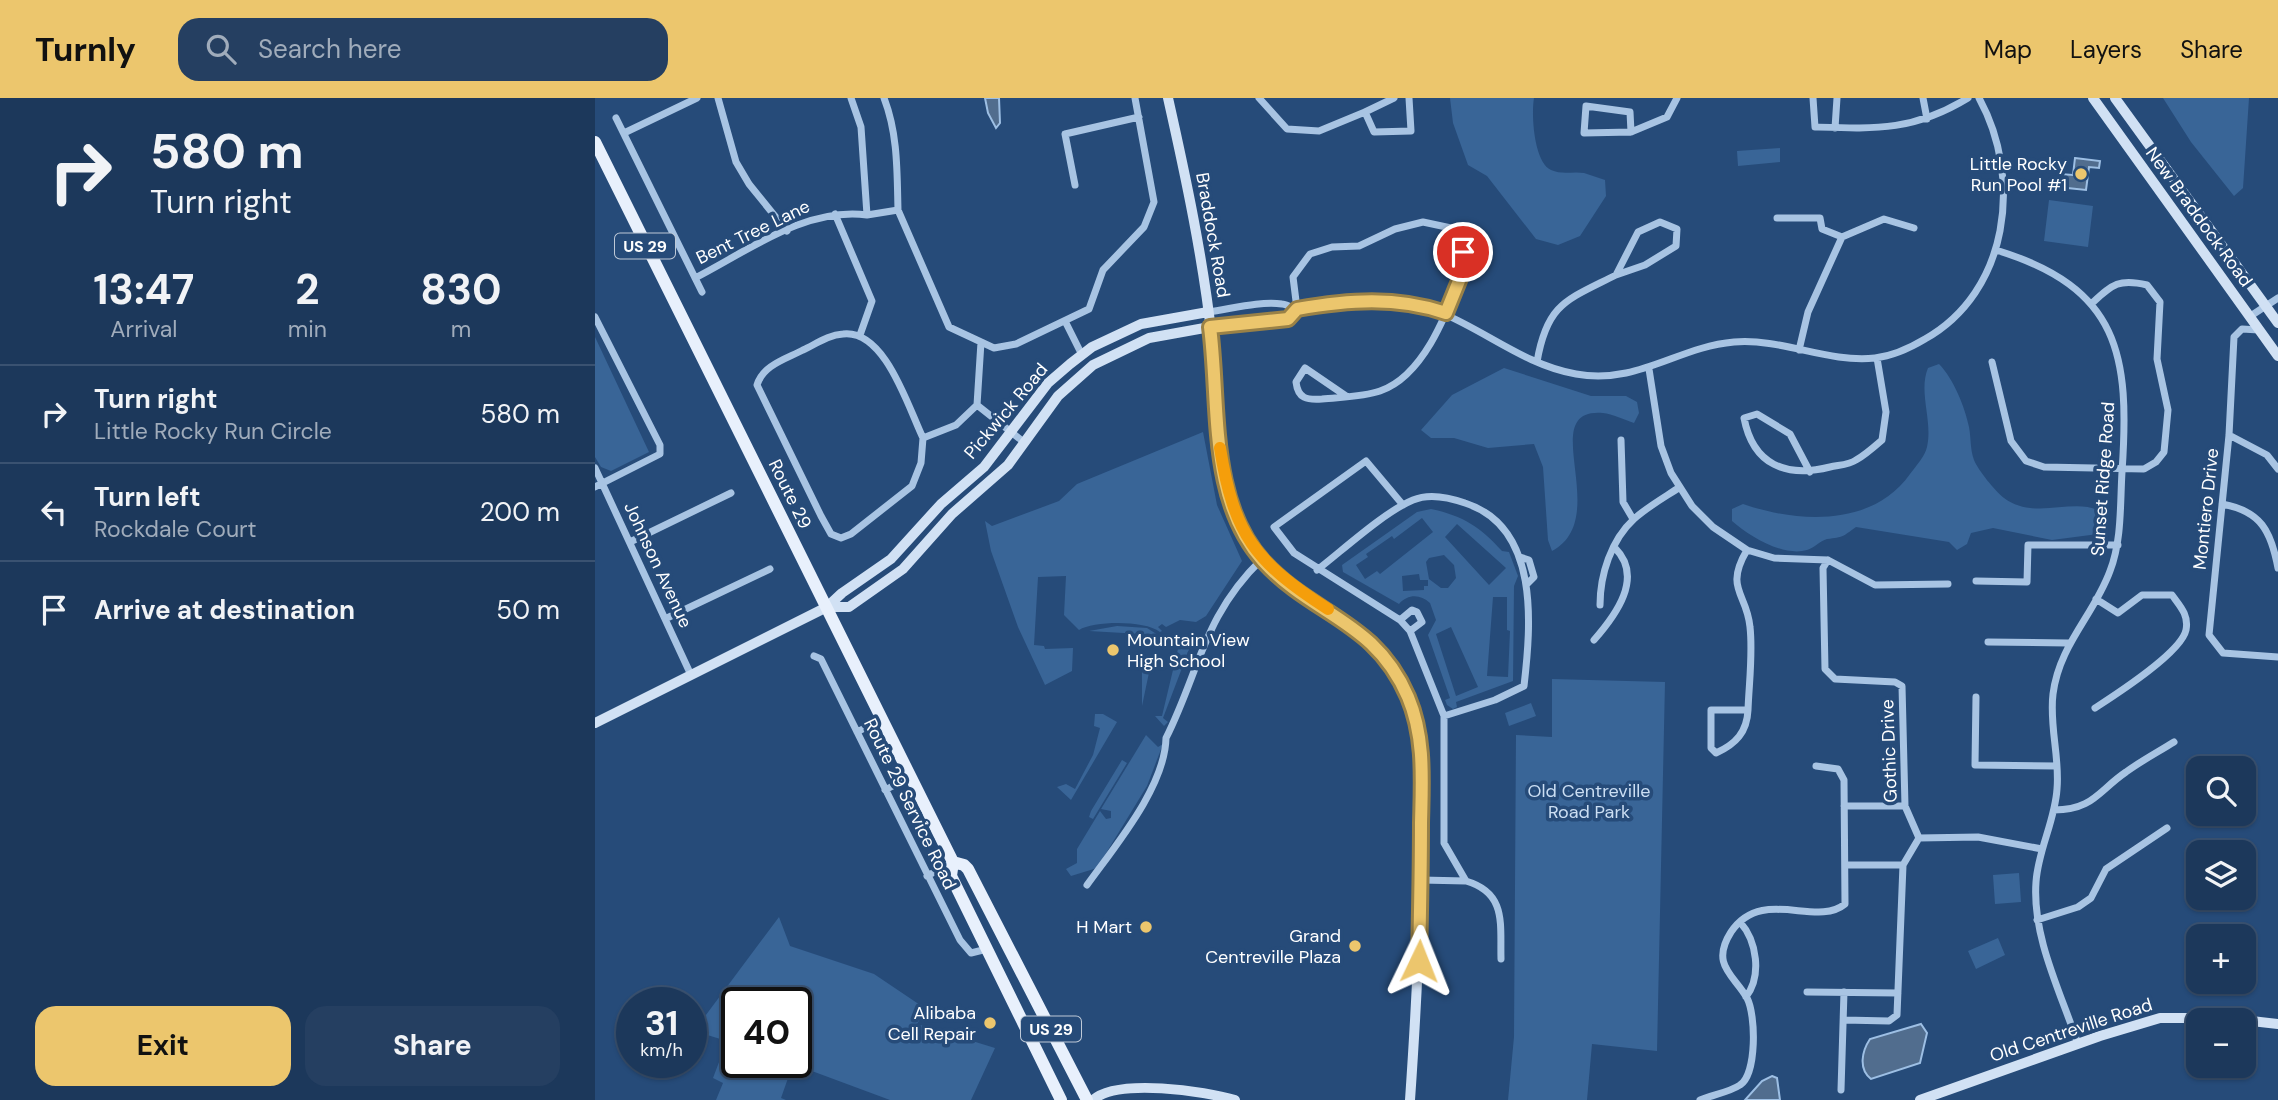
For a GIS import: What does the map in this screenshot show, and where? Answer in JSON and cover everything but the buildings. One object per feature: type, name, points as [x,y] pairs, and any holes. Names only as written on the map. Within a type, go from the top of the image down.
[{"type":"main road","name":"Route 29","points":[[595,142],[703,364],[953,862],[951,876],[1061,1100]]},
{"type":"main road","name":"Route 29","points":[[953,862],[968,869],[1087,1100]]},
{"type":"street","points":[[624,134],[697,98]]},
{"type":"street","points":[[718,98],[736,162],[749,184],[787,231]]},
{"type":"street","points":[[851,98],[861,127],[867,215]]},
{"type":"street","points":[[884,98],[891,116],[897,152],[898,210],[949,327],[994,348],[1016,344],[1089,309],[1103,270],[1144,227],[1154,202],[1135,99],[1145,98]]},
{"type":"street","name":"Braddock Road","points":[[1168,98],[1188,187],[1208,312],[1226,482],[1242,528],[1262,559],[1293,587],[1367,637],[1384,655],[1401,681],[1413,710],[1420,742],[1421,880],[1410,1100]]},
{"type":"street","points":[[1259,98],[1274,118],[1287,129],[1319,131],[1394,98]]},
{"type":"street","points":[[1365,112],[1374,132],[1411,131],[1409,98]]},
{"type":"street","points":[[1631,132],[1630,112],[1586,106],[1584,132],[1631,132],[1667,117],[1677,98]]},
{"type":"street","points":[[1813,98],[1815,127],[1835,128],[1899,128],[1927,119],[1968,98]]},
{"type":"street","points":[[1835,128],[1837,98]]},
{"type":"street","points":[[1923,98],[1927,119]]},
{"type":"street","points":[[1208,312],[1282,304],[1297,309],[1372,300],[1397,301],[1446,313],[1537,362],[1586,376],[1617,376],[1649,369],[1723,343],[1753,341],[1839,359],[1877,358],[1917,344],[1948,324],[1974,296],[1996,250],[2002,217],[2001,156],[1991,119],[1979,98]]},
{"type":"street","name":"New Braddock Road","points":[[2093,98],[2278,356]]},
{"type":"street","name":"New Braddock Road","points":[[2115,98],[2278,323]]},
{"type":"street","points":[[1075,185],[1065,134],[1139,117]]},
{"type":"street","points":[[616,118],[702,292]]},
{"type":"street","name":"Bent Tree Lane","points":[[695,278],[815,217],[835,214],[867,215],[898,210]]},
{"type":"street","points":[[835,214],[872,301],[860,335]]},
{"type":"street","points":[[1777,218],[1820,218],[1822,229],[1842,237]]},
{"type":"street","points":[[1799,350],[1808,312],[1842,237],[1884,219],[1914,228]]},
{"type":"street","points":[[1210,327],[1288,319],[1297,309],[1293,277],[1310,254],[1332,247],[1359,246],[1395,229],[1423,222],[1451,228],[1467,261],[1446,313],[1414,366],[1396,384],[1378,392],[1346,396],[1307,400],[1301,396],[1296,382],[1305,368],[1346,396]]},
{"type":"street","points":[[1537,362],[1542,334],[1556,310],[1572,296],[1644,265],[1676,246],[1677,229],[1660,222],[1638,232],[1616,275]]},
{"type":"street","name":"Sunset Ridge Road","points":[[1996,250],[2047,269],[2091,304],[2113,342],[2124,380],[2118,545],[2108,576],[2068,643],[2053,694],[2057,766],[2054,810],[2036,881],[2037,920],[2078,1044]]},
{"type":"street","points":[[1992,362],[2011,441],[2026,461],[2043,467],[2122,469],[2144,468],[2156,462],[2164,452],[2168,410],[2157,359],[2160,303],[2147,285],[2126,280],[2109,288],[2091,304]]},
{"type":"street","points":[[2249,317],[2278,298]]},
{"type":"street","name":"Pickwick Road","points":[[595,723],[827,607],[842,593],[891,559],[941,503],[984,467],[1048,383],[1081,355],[1141,324],[1208,312]]},
{"type":"street","points":[[595,317],[660,445],[660,454],[595,487]]},
{"type":"street","points":[[1065,321],[1081,355]]},
{"type":"street","name":"Pickwick Road","points":[[827,607],[849,607],[882,587],[903,569],[952,514],[1003,471],[1058,396],[1104,358],[1149,338],[1210,327]]},
{"type":"street","name":"Montiero Drive","points":[[2259,330],[2242,328],[2234,337],[2229,435],[2209,635],[2223,653],[2278,657]]},
{"type":"street","points":[[832,335],[860,335],[881,351],[923,439],[921,463],[912,486],[851,534],[841,538],[831,534],[757,385],[764,371],[832,335]]},
{"type":"street","points":[[923,439],[956,425],[977,405],[981,342]]},
{"type":"street","points":[[1810,472],[1790,434],[1757,414],[1744,418],[1748,436],[1765,458],[1782,470],[1810,472],[1855,461],[1882,440],[1886,412],[1877,358]]},
{"type":"street","points":[[1649,369],[1661,446],[1692,506],[1713,527],[1747,550],[1774,558],[1828,560],[1875,585],[1948,584]]},
{"type":"street","points":[[977,405],[1025,443]]},
{"type":"street","points":[[2229,435],[2267,455],[2278,469]]},
{"type":"street","points":[[1621,440],[1623,502],[1633,519]]},
{"type":"street","points":[[1403,505],[1366,461],[1274,527],[1294,553],[1400,620],[1410,631],[1444,716],[1444,843],[1466,881]]},
{"type":"street","name":"Johnson Avenue","points":[[595,468],[604,482],[691,675]]},
{"type":"street","points":[[1600,605],[1600,582],[1615,548],[1633,519],[1680,487]]},
{"type":"street","points":[[630,542],[731,493]]},
{"type":"street","points":[[1317,570],[1403,505],[1426,496],[1450,498],[1470,504],[1490,516],[1520,557],[1527,584],[1524,686],[1495,700],[1444,716]]},
{"type":"street","points":[[2222,504],[2243,508],[2262,522],[2274,546],[2278,568]]},
{"type":"street","points":[[1976,582],[2027,582],[2028,545],[2118,545]]},
{"type":"street","points":[[1594,640],[1613,618],[1630,576],[1624,558],[1615,548]]},
{"type":"street","points":[[1747,550],[1737,575],[1739,596],[1750,623],[1748,723],[1737,740],[1716,752],[1711,748],[1711,710],[1748,710]]},
{"type":"street","points":[[1087,885],[1122,836],[1157,774],[1166,753],[1166,738],[1206,635],[1227,598],[1262,559]]},
{"type":"street","name":"Gothic Drive","points":[[1828,560],[1823,568],[1825,669],[1835,679],[1895,682],[1902,686],[1905,699],[1905,806],[1919,838]]},
{"type":"street","points":[[667,618],[770,569]]},
{"type":"street","points":[[2095,708],[2140,679],[2178,644],[2186,630],[2185,612],[2172,595],[2142,595],[2118,613],[2096,599]]},
{"type":"street","points":[[1400,620],[1412,610],[1417,612],[1422,622],[1410,631]]},
{"type":"street","points":[[1988,642],[2068,643]]},
{"type":"street","name":"Route 29 Service Road","points":[[814,656],[821,659],[965,948],[977,954],[987,949]]},
{"type":"street","points":[[1976,697],[1975,765],[2057,766]]},
{"type":"street","points":[[857,732],[882,719]]},
{"type":"street","points":[[2054,810],[2080,808],[2106,791],[2124,773],[2174,742]]},
{"type":"street","points":[[1700,1100],[1740,1086],[1748,1076],[1752,1062],[1752,1013],[1746,997],[1725,971],[1723,959],[1730,934],[1740,922],[1763,909],[1840,908],[1845,904],[1847,865],[1842,774],[1831,766],[1815,766]]},
{"type":"street","points":[[885,790],[910,777]]},
{"type":"street","points":[[1844,806],[1905,806]]},
{"type":"street","points":[[2037,920],[2078,907],[2091,898],[2106,869],[2167,828]]},
{"type":"street","points":[[1844,1020],[1893,1020],[1897,1015],[1903,865],[1919,838],[1978,837],[2042,849]]},
{"type":"street","points":[[927,876],[953,862]]},
{"type":"street","points":[[1847,865],[1903,865]]},
{"type":"street","points":[[1421,880],[1466,881],[1481,885],[1493,896],[1500,912],[1501,959]]},
{"type":"street","points":[[1740,922],[1753,938],[1755,953],[1754,987],[1746,997]]},
{"type":"street","points":[[1807,992],[1898,993]]},
{"type":"street","points":[[1840,1090],[1844,992]]},
{"type":"street","name":"Old Centreville Road","points":[[1920,1100],[2160,1018],[2225,1018],[2278,1024]]},
{"type":"street","points":[[1093,1100],[1101,1093],[1126,1088],[1215,1094],[1235,1100]]},
{"type":"green space","points":[[1450,98],[1534,98],[1535,137],[1545,165],[1551,170],[1563,173],[1584,173],[1605,180],[1606,196],[1580,236],[1558,245],[1536,239],[1487,176],[1468,165],[1453,123]]},
{"type":"green space","points":[[2163,98],[2249,98],[2243,188],[2234,196],[2191,142]]},
{"type":"green space","points":[[1780,148],[1780,162],[1738,166],[1737,151]]},
{"type":"green space","points":[[2049,200],[2093,206],[2088,247],[2044,241]]},
{"type":"green space","points":[[595,337],[649,452],[611,471],[601,467],[595,457]]},
{"type":"green space","points":[[1939,364],[1954,385],[1961,402],[1969,427],[1974,460],[1996,491],[2016,505],[2029,508],[2092,508],[2103,513],[2104,524],[2098,534],[2052,540],[1993,528],[1971,533],[1967,544],[1957,550],[1949,542],[1856,527],[1843,536],[1827,539],[1810,549],[1788,551],[1767,544],[1732,521],[1732,509],[1743,504],[1787,515],[1833,516],[1876,504],[1894,491],[1915,468],[1926,450],[1928,427],[1925,377],[1928,368]]},
{"type":"green space","points":[[1504,368],[1591,396],[1626,396],[1637,402],[1639,413],[1634,423],[1603,413],[1584,416],[1575,427],[1573,445],[1576,515],[1569,535],[1552,551],[1548,540],[1543,467],[1534,444],[1488,448],[1454,438],[1431,438],[1421,430],[1452,395]]},
{"type":"green space","points":[[1203,432],[1217,505],[1242,561],[1206,616],[1196,622],[1180,620],[1166,627],[1162,624],[1158,627],[1162,631],[1160,632],[1143,625],[1119,623],[1079,630],[1064,615],[1066,576],[1038,577],[1034,645],[1044,646],[1045,649],[1073,648],[1072,671],[1045,685],[1018,627],[991,551],[985,521],[992,526],[1059,501],[1077,484]]},
{"type":"green space","points":[[1431,509],[1453,515],[1471,524],[1502,551],[1509,552],[1518,576],[1514,586],[1513,681],[1456,702],[1457,707],[1453,709],[1445,700],[1450,698],[1428,635],[1436,620],[1430,603],[1414,596],[1399,604],[1343,572],[1342,565],[1417,512]],"holes":[[[1422,518],[1433,532],[1380,574],[1377,571],[1365,579],[1356,565],[1368,557],[1366,554],[1392,536],[1394,539]],[[1457,524],[1506,568],[1489,585],[1445,537]],[[1444,555],[1454,565],[1456,578],[1448,588],[1441,588],[1429,579],[1426,562],[1429,558]],[[1419,574],[1420,580],[1428,580],[1428,586],[1424,586],[1424,590],[1403,591],[1402,576]],[[1493,597],[1507,597],[1507,630],[1510,631],[1508,677],[1487,676]],[[1451,627],[1478,687],[1456,696],[1436,634]]]},
{"type":"green space","points":[[1117,626],[1147,628],[1158,635],[1089,631]]},
{"type":"green space","points":[[1178,636],[1193,639],[1163,718],[1168,722],[1164,726],[1155,716],[1162,716],[1178,649],[1171,645]]},
{"type":"green space","points":[[1129,662],[1151,663],[1142,706],[1142,666],[1128,665]]},
{"type":"green space","name":"Old Centreville Road Park","points":[[1552,679],[1665,682],[1657,1051],[1592,1044],[1587,1100],[1508,1100],[1514,1037],[1516,735],[1552,737]]},
{"type":"green space","points":[[1531,703],[1536,716],[1509,726],[1505,713]]},
{"type":"green space","points":[[1095,714],[1103,714],[1117,722],[1071,800],[1057,787],[1066,784],[1075,789],[1093,755],[1100,728],[1094,726]]},
{"type":"green space","points":[[1146,735],[1158,747],[1163,744],[1147,786],[1097,868],[1071,876],[1066,869],[1077,863],[1077,849],[1100,811],[1106,819],[1111,818],[1111,811],[1101,809]]},
{"type":"green space","points":[[1122,760],[1127,763],[1093,819],[1089,817],[1091,811]]},
{"type":"green space","points":[[2019,873],[2021,902],[1995,904],[1993,875]]},
{"type":"green space","points":[[779,917],[790,946],[874,974],[926,1009],[917,1024],[995,1048],[971,1100],[890,1100],[812,1071],[812,987],[727,987]]},
{"type":"green space","points":[[1998,938],[2005,955],[1976,969],[1968,951]]},
{"type":"green space","points":[[721,995],[721,1039],[707,1035],[707,1014]]},
{"type":"green space","points":[[721,1057],[721,1078],[788,1078],[781,1098],[786,1100],[716,1100],[723,1083],[713,1078]]},
{"type":"shaded area","points":[[985,98],[999,98],[1000,123],[996,128],[988,113]]},
{"type":"shaded area","name":"Little Rocky Run Pool #1","points":[[2075,158],[2100,161],[2099,168],[2089,167],[2086,190],[2058,187],[2060,174],[2073,175]]},
{"type":"shaded area","points":[[1921,1024],[1927,1033],[1920,1063],[1871,1079],[1863,1065],[1865,1049],[1870,1039]]},
{"type":"shaded area","points":[[1772,1076],[1777,1078],[1780,1100],[1745,1100],[1762,1081]]},
{"type":"slow traffic","points":[[1220,448],[1228,494],[1249,540],[1277,575],[1328,609]]},
{"type":"place","name":"Little Rocky Run Pool #1","points":[[2081,174]]},
{"type":"place","name":"Mountain View High School","points":[[1113,650]]},
{"type":"place","name":"H Mart","points":[[1146,927]]},
{"type":"place","name":"Grand Centreville Plaza","points":[[1355,946]]},
{"type":"place","name":"Alibaba Cell Repair","points":[[990,1023]]},
{"type":"route","points":[[1419,961],[1422,763],[1416,721],[1401,681],[1384,655],[1367,637],[1342,618],[1277,575],[1262,559],[1242,528],[1228,494],[1220,448],[1210,327],[1288,319],[1297,309],[1329,303],[1372,300],[1421,305],[1446,313],[1467,261],[1463,252]]}]
